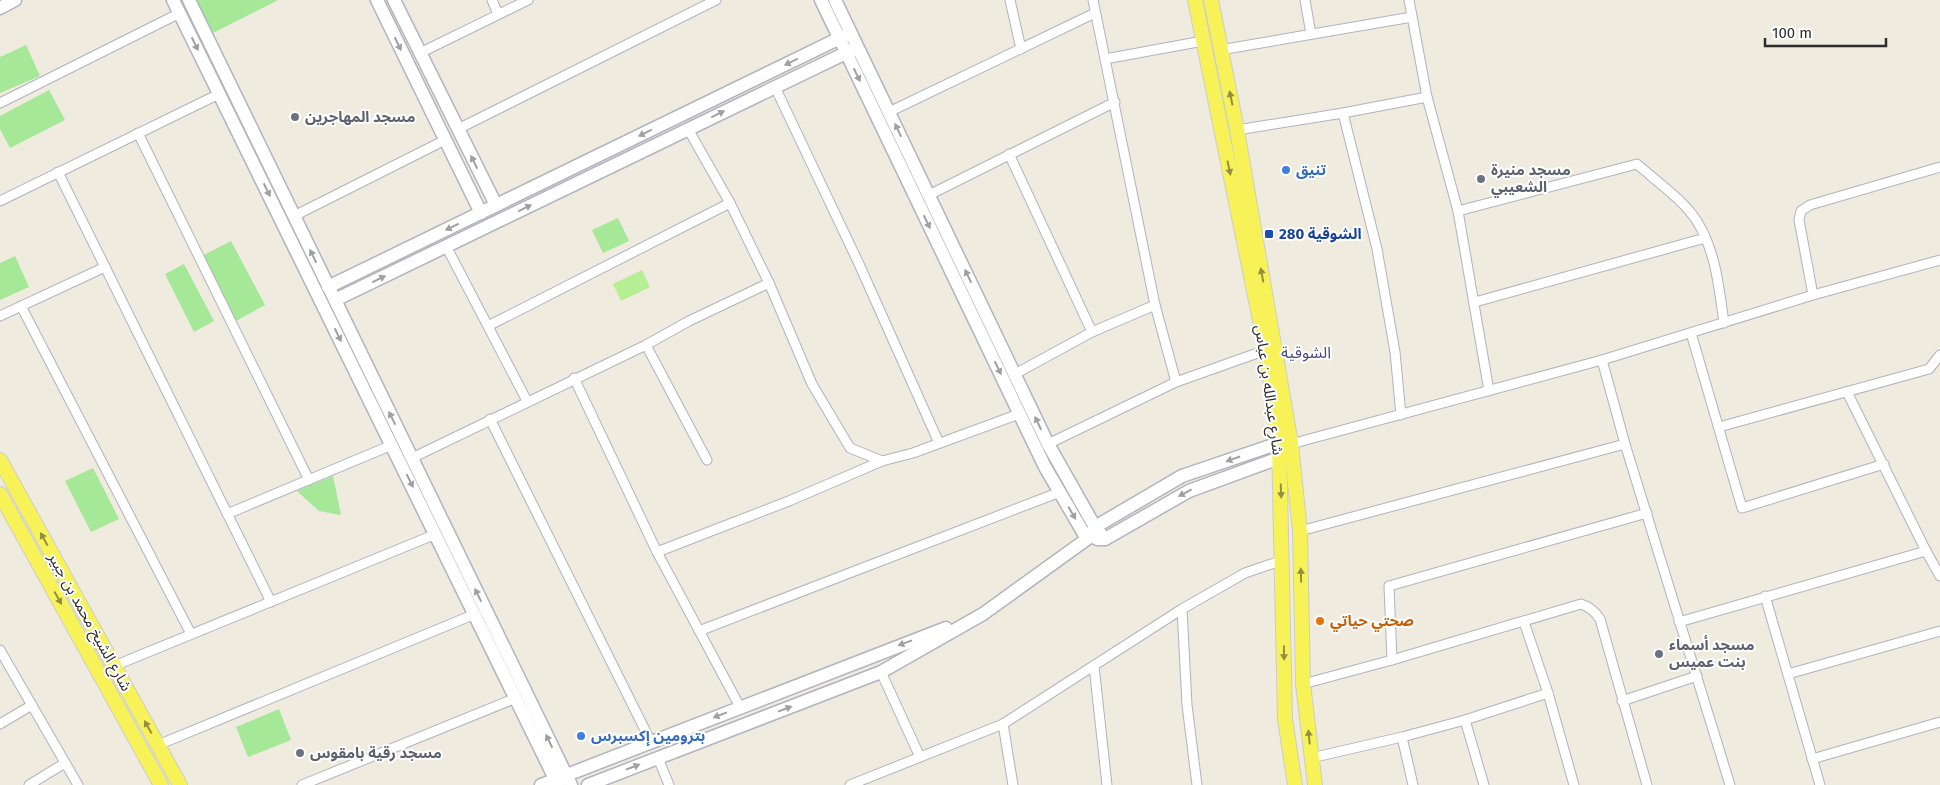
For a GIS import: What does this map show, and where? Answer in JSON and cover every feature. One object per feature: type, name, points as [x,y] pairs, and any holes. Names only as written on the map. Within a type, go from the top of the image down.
[{"type":"main road","name":"شارع عبدالله بن عباس","points":[[1195,0],[1285,444],[1279,458],[1283,560],[1285,719],[1295,785]]},
{"type":"main road","name":"شارع عبدالله بن عباس","points":[[1211,0],[1238,130],[1285,444],[1300,531],[1303,684],[1315,785]]},
{"type":"main road","name":"شارع الشيخ محمد بن جبير","points":[[0,460],[180,785]]},
{"type":"main road","name":"شارع الشيخ محمد بن جبير","points":[[0,494],[161,785]]},
{"type":"street","points":[[0,8],[15,0]]},
{"type":"street","points":[[173,0],[516,698],[562,781]]},
{"type":"street","points":[[189,0],[412,458],[562,781]]},
{"type":"street","points":[[377,0],[481,212]]},
{"type":"street","points":[[394,0],[496,205]]},
{"type":"street","points":[[492,0],[498,14]]},
{"type":"street","points":[[420,53],[528,0]]},
{"type":"street","points":[[458,129],[716,0]]},
{"type":"street","points":[[821,0],[852,50],[1045,467],[1087,539]]},
{"type":"street","points":[[835,0],[845,36]]},
{"type":"street","points":[[1010,0],[1021,49]]},
{"type":"street","points":[[1093,0],[1155,305],[1176,382]]},
{"type":"street","points":[[1305,0],[1311,34]]},
{"type":"street","points":[[1409,0],[1427,97],[1458,211],[1489,391]]},
{"type":"street","points":[[0,102],[180,13]]},
{"type":"street","points":[[889,112],[1095,13]]},
{"type":"street","points":[[1220,50],[1412,17]]},
{"type":"street","points":[[328,287],[845,36]]},
{"type":"street","points":[[1105,58],[1203,40]]},
{"type":"street","points":[[335,300],[852,50]]},
{"type":"street","points":[[852,50],[889,112],[1048,444],[1095,527],[1105,539]]},
{"type":"street","points":[[775,87],[859,264],[939,443]]},
{"type":"street","points":[[0,201],[219,94]]},
{"type":"street","points":[[1238,130],[1427,97]]},
{"type":"street","points":[[929,195],[1115,102]]},
{"type":"street","points":[[1344,113],[1377,249],[1395,352],[1401,415]]},
{"type":"street","points":[[688,129],[730,203],[769,282],[812,384],[850,448],[882,461]]},
{"type":"street","points":[[138,133],[309,480]]},
{"type":"street","points":[[294,216],[445,140]]},
{"type":"street","points":[[1009,154],[1092,332]]},
{"type":"street","points":[[1458,211],[1637,164],[1697,221],[1716,268],[1724,323]]},
{"type":"street","points":[[1813,295],[1799,220],[1801,211],[1810,204],[1940,167]]},
{"type":"street","points":[[58,172],[271,602]]},
{"type":"street","points":[[488,326],[730,203]]},
{"type":"street","points":[[1475,302],[1705,238]]},
{"type":"street","points":[[446,246],[527,401]]},
{"type":"street","points":[[588,785],[881,672],[983,614],[1087,539],[1095,527],[1182,476],[1285,444],[1401,415],[1602,360],[1813,295],[1940,260]]},
{"type":"street","points":[[0,316],[105,267]]},
{"type":"street","points":[[412,458],[574,378],[646,345],[769,282]]},
{"type":"street","points":[[1015,374],[1092,332],[1155,305]]},
{"type":"street","points":[[21,306],[191,634]]},
{"type":"street","points":[[1691,333],[1742,508],[1884,464]]},
{"type":"street","points":[[646,345],[707,460]]},
{"type":"street","points":[[1048,444],[1176,382],[1266,350]]},
{"type":"street","points":[[1719,427],[1929,369],[1940,355]]},
{"type":"street","points":[[1602,360],[1625,444],[1730,785]]},
{"type":"street","points":[[574,378],[657,552],[740,707]]},
{"type":"street","points":[[1848,392],[1940,576]]},
{"type":"street","points":[[657,552],[789,501],[882,461],[913,454],[1019,414]]},
{"type":"street","points":[[490,419],[651,742]]},
{"type":"street","points":[[1300,531],[1625,444]]},
{"type":"street","points":[[227,514],[392,445]]},
{"type":"street","points":[[1087,539],[1105,539],[1189,491],[1279,458]]},
{"type":"street","points":[[699,631],[1060,492]]},
{"type":"street","points":[[1392,660],[1389,586],[1647,513]]},
{"type":"street","points":[[16,524],[31,516]]},
{"type":"street","points":[[114,666],[436,534]]},
{"type":"street","points":[[1679,622],[1926,551]]},
{"type":"street","points":[[850,785],[865,782],[920,757],[1003,724],[1182,609],[1245,573],[1283,560]]},
{"type":"street","points":[[1765,596],[1820,785]]},
{"type":"street","points":[[1303,684],[1392,660],[1581,604],[1589,606],[1600,619],[1647,785]]},
{"type":"street","points":[[1182,609],[1187,705],[1197,785]]},
{"type":"street","points":[[158,745],[475,614]]},
{"type":"street","points":[[541,785],[562,781],[651,742],[983,614]]},
{"type":"street","points":[[1524,622],[1548,693],[1574,785]]},
{"type":"street","points":[[1788,674],[1940,631]]},
{"type":"street","points":[[0,650],[3,661],[32,706],[78,785]]},
{"type":"street","points":[[1094,666],[1108,785]]},
{"type":"street","points":[[881,672],[920,757]]},
{"type":"street","points":[[1622,702],[1697,676]]},
{"type":"street","points":[[1311,758],[1402,738],[1548,693]]},
{"type":"street","points":[[302,785],[516,698]]},
{"type":"street","points":[[0,724],[32,706]]},
{"type":"street","points":[[1465,720],[1484,785]]},
{"type":"street","points":[[1812,759],[1940,722]]},
{"type":"street","points":[[1003,724],[1012,784]]},
{"type":"street","points":[[1402,738],[1413,785]]},
{"type":"street","points":[[658,758],[669,785]]},
{"type":"street","points":[[29,785],[65,763]]},
{"type":"green space","points":[[194,0],[278,0],[211,34]]},
{"type":"green space","points":[[26,45],[40,76],[0,93],[0,57]]},
{"type":"green space","points":[[49,90],[65,120],[10,148],[0,129],[0,116]]},
{"type":"green space","points":[[618,218],[629,241],[603,253],[592,230]]},
{"type":"green space","points":[[231,241],[265,305],[236,321],[202,256]]},
{"type":"green space","points":[[15,256],[29,287],[0,300],[0,263]]},
{"type":"green space","points":[[184,264],[214,321],[194,332],[165,274]]},
{"type":"green space","points":[[642,270],[650,287],[621,301],[613,284]]},
{"type":"green space","points":[[93,468],[119,519],[91,532],[65,481]]},
{"type":"green space","points":[[333,476],[341,515],[319,511],[297,491]]},
{"type":"green space","points":[[279,709],[291,740],[248,757],[236,727]]},
{"type":"place","name":"مسجد المهاجرين","points":[[295,117]]},
{"type":"place","name":"تنيق","points":[[1286,170]]},
{"type":"place","name":"مسجد منيرة الشعيبي","points":[[1481,179]]},
{"type":"place","name":"الشوقية 280","points":[[1269,234]]},
{"type":"place","name":"صحتي حياتي","points":[[1320,621]]},
{"type":"place","name":"مسجد أسماء بنت عميس","points":[[1659,654]]},
{"type":"place","name":"بترومين إكسبرس","points":[[581,736]]},
{"type":"place","name":"مسجد رقية بامقوس","points":[[300,753]]},
{"type":"district","name":"الشوقية","points":[[1306,352]]}]
